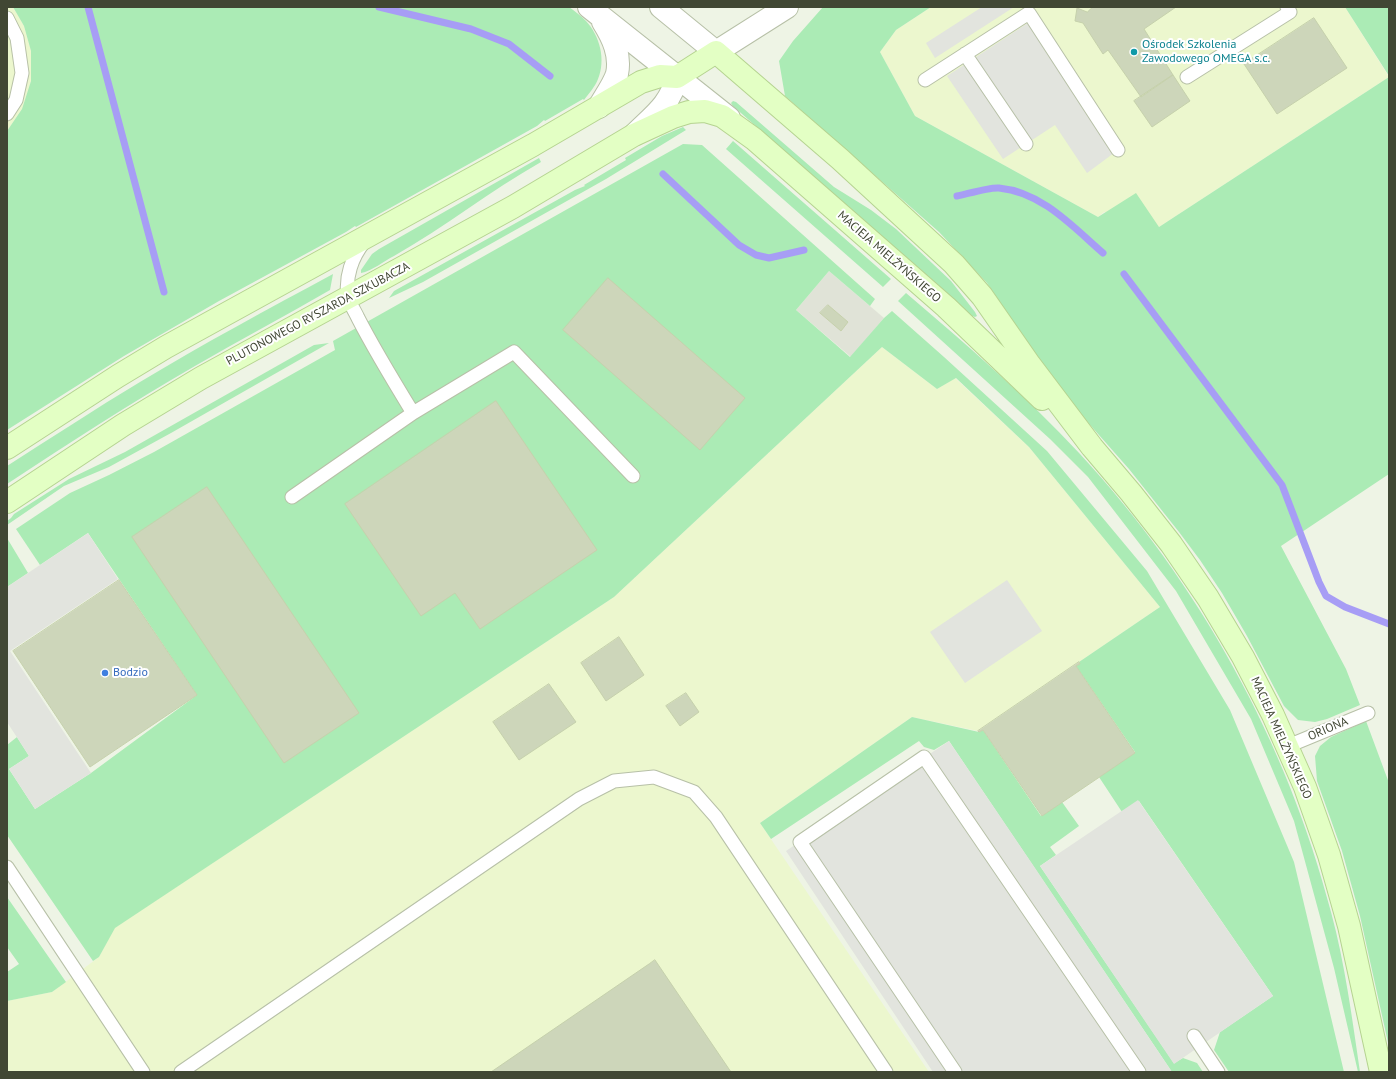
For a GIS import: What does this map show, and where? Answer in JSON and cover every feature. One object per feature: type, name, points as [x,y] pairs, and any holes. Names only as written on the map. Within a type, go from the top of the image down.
[{"type":"street","name":"MACIEJA MIELŻYŃSKIEGO","points":[[588,7],[754,139],[946,307],[1092,447]]},
{"type":"street","points":[[588,7],[603,21],[617,49],[618,62],[616,75],[599,107]]},
{"type":"street","name":"MACIEJA MIELŻYŃSKIEGO","points":[[661,7],[716,52],[840,160],[954,264],[982,296],[1030,366],[1092,447],[1171,544],[1208,598],[1244,657],[1288,746],[1305,787],[1329,855],[1349,926],[1381,1072]]},
{"type":"street","points":[[7,448],[118,376],[166,347],[599,107],[641,82],[660,76],[677,77],[788,7]]},
{"type":"street","name":"PLUTONOWEGO RYSZARDA SZKUBACZA","points":[[634,134],[666,103],[674,90],[677,77]]},
{"type":"street","name":"PLUTONOWEGO RYSZARDA SZKUBACZA","points":[[7,502],[136,417],[201,378],[513,207],[634,134],[678,115],[689,112],[705,111],[722,116],[754,139]]},
{"type":"lane","points":[[1186,77],[1290,12],[1287,7]]},
{"type":"lane","points":[[925,80],[1034,10],[1118,150]]},
{"type":"lane","points":[[7,18],[17,38],[22,73],[16,100],[7,114]]},
{"type":"lane","points":[[966,54],[1026,144]]},
{"type":"lane","points":[[370,234],[357,251],[352,264],[348,280],[348,297],[371,344],[413,414]]},
{"type":"lane","points":[[292,498],[413,414],[514,352],[633,476]]},
{"type":"lane","name":"ORIONA","points":[[1288,746],[1368,713]]},
{"type":"lane","points":[[955,1072],[800,842],[924,757],[1139,1072]]},
{"type":"lane","points":[[180,1072],[579,799],[614,781],[654,777],[694,792],[716,817],[886,1072]]},
{"type":"lane","points":[[7,868],[142,1072]]},
{"type":"lane","points":[[1194,1036],[1218,1072]]},
{"type":"shaded area","points":[[7,7],[13,7],[24,26],[31,51],[31,81],[22,109],[7,131]]},
{"type":"shaded area","points":[[931,7],[1345,7],[1389,77],[1159,227],[1104,212],[1098,217],[915,116],[880,52],[896,30]]},
{"type":"shaded area","points":[[982,7],[1014,7],[935,58],[926,43]]},
{"type":"shaded area","points":[[1034,19],[1118,150],[1087,173],[1055,125],[1003,159],[947,76]]},
{"type":"shaded area","points":[[829,271],[884,318],[851,357],[796,310]]},
{"type":"shaded area","points":[[882,347],[937,389],[955,378],[1029,447],[1160,607],[978,731],[912,717],[760,823],[929,1072],[7,1072],[7,1001],[52,992],[99,957],[114,928],[614,597]]},
{"type":"shaded area","points":[[88,533],[118,579],[10,651],[91,773],[35,809],[9,769],[29,756],[7,722],[7,587]]},
{"type":"shaded area","points":[[1007,580],[1042,631],[965,683],[930,632]]},
{"type":"shaded area","points":[[949,741],[1172,1072],[933,1072],[786,851]]},
{"type":"shaded area","points":[[1138,800],[1273,996],[1174,1064],[1040,866]]},
{"type":"green space","points":[[13,7],[569,7],[586,21],[595,34],[600,48],[601,64],[597,82],[584,100],[583,99],[545,121],[544,120],[537,126],[356,227],[355,226],[219,301],[124,356],[7,430],[7,131],[22,109],[31,81],[31,51],[24,26]]},
{"type":"green space","points":[[823,7],[931,7],[896,30],[880,52],[915,116],[1098,217],[1136,193],[1159,227],[1389,77],[1389,474],[1281,546],[1346,669],[1360,705],[1327,719],[1315,722],[1298,720],[1284,706],[1247,636],[1222,593],[1200,560],[1129,469],[1061,392],[987,283],[939,232],[785,96],[779,61],[793,41]]},
{"type":"green space","points":[[1345,7],[1389,7],[1389,76]]},
{"type":"green space","points":[[733,101],[834,187],[871,210],[896,229],[951,281],[977,316],[975,317],[970,315],[733,106],[731,103]]},
{"type":"green space","points":[[683,127],[686,130],[606,179],[423,282],[389,298],[394,291],[575,190],[585,186],[584,185],[626,160],[625,158],[662,136]]},
{"type":"green space","points":[[733,141],[891,279],[883,287],[726,149]]},
{"type":"green space","points":[[683,144],[702,145],[875,299],[870,306],[829,271],[796,310],[850,357],[892,311],[1047,451],[1147,571],[1230,710],[1294,862],[1344,1072],[1229,1072],[1214,1050],[1220,1032],[1273,996],[1139,801],[1122,812],[1099,777],[1135,752],[1076,666],[1080,664],[1079,662],[1160,607],[1029,447],[956,378],[937,389],[882,347],[614,597],[115,928],[99,957],[93,961],[7,835],[7,745],[17,737],[29,756],[9,769],[35,809],[91,773],[197,695],[88,533],[40,565],[16,529],[70,493],[154,452],[335,350],[333,341]]},
{"type":"green space","points":[[539,158],[541,162],[413,245],[374,268],[361,273],[361,270],[372,254],[379,249]]},
{"type":"green space","points":[[333,274],[330,290],[171,380],[7,484],[7,466],[164,368]]},
{"type":"green space","points":[[906,293],[1017,391],[1080,454],[1123,504],[1163,556],[1200,611],[1234,668],[1264,726],[1290,787],[1312,849],[1331,912],[1340,951],[1348,991],[1360,1072],[1358,1072],[1334,968],[1294,821],[1251,719],[1176,591],[1088,477],[1050,439],[898,301]]},
{"type":"green space","points":[[329,343],[109,467],[64,486],[7,525],[7,521],[14,514],[69,479],[125,452],[314,345]]},
{"type":"green space","points":[[7,538],[28,573],[7,587]]},
{"type":"green space","points":[[912,717],[979,732],[983,730],[1041,816],[1062,802],[1079,826],[1050,847],[1056,855],[1040,866],[1174,1063],[1183,1058],[1197,1063],[1203,1072],[1172,1072],[949,741],[934,750],[924,747],[919,741],[771,839],[760,823]]},
{"type":"green space","points":[[1366,721],[1389,783],[1389,1047],[1360,916],[1342,851],[1317,781],[1315,756],[1320,746],[1331,737]]},
{"type":"green space","points":[[7,897],[66,982],[52,992],[7,1001],[7,972],[19,964],[7,947]]},
{"type":"building","name":"Ośrodek Szkolenia Zawodowego OMEGA s.c.","points":[[1093,7],[1176,7],[1144,29],[1173,75],[1141,97],[1108,50],[1103,54],[1083,23],[1075,21],[1077,8],[1087,12]]},
{"type":"building","points":[[1314,18],[1347,68],[1277,114],[1244,64]]},
{"type":"building","points":[[1173,75],[1190,101],[1152,127],[1134,101]]},
{"type":"building","points":[[608,278],[745,398],[700,450],[563,330]]},
{"type":"building","points":[[828,305],[848,322],[841,331],[820,313]]},
{"type":"building","points":[[496,401],[597,550],[480,629],[455,593],[421,616],[345,504]]},
{"type":"building","points":[[207,487],[359,713],[284,763],[132,537]]},
{"type":"building","name":"Bodzio","points":[[119,580],[197,695],[90,767],[13,651]]},
{"type":"building","points":[[619,637],[644,675],[606,701],[581,663]]},
{"type":"building","points":[[1079,662],[1080,664],[1076,666],[1135,753],[1042,816],[983,730],[978,731]]},
{"type":"building","points":[[549,684],[576,722],[519,760],[493,722]]},
{"type":"building","points":[[686,693],[699,712],[680,726],[666,706]]},
{"type":"building","points":[[655,960],[731,1072],[491,1072],[649,964]]},
{"type":"waterway","points":[[88,7],[164,292]]},
{"type":"waterway","points":[[379,7],[471,29],[509,44],[550,76]]},
{"type":"waterway","points":[[663,174],[739,245],[756,255],[769,258],[804,250]]},
{"type":"waterway","points":[[957,196],[995,188],[1015,191],[1029,196],[1056,212],[1103,253]]},
{"type":"waterway","points":[[1124,274],[1282,485],[1319,582],[1326,596],[1345,607],[1389,624]]},
{"type":"place","name":"Ośrodek Szkolenia Zawodowego OMEGA s.c.","points":[[1134,52]]},
{"type":"place","name":"Bodzio","points":[[105,673]]}]
